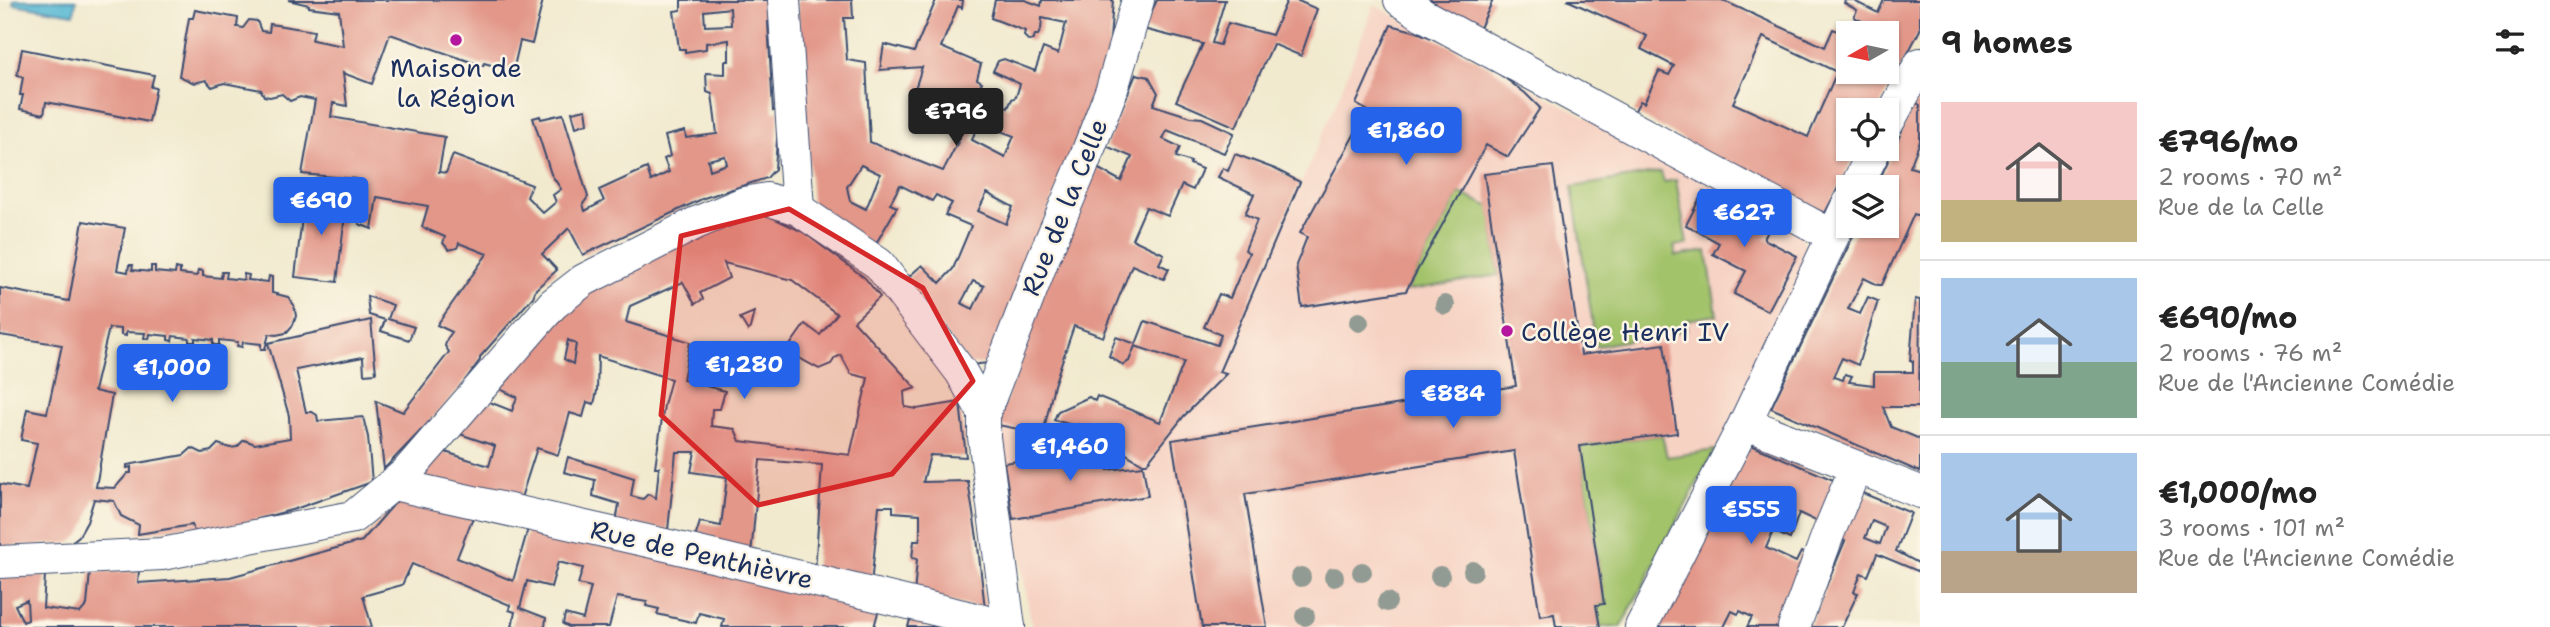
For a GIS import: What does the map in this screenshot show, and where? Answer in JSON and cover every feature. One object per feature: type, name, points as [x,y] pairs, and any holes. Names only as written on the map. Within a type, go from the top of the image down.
[{"type":"street","points":[[784,0],[798,209]]},
{"type":"street","name":"Rue de la Celle","points":[[984,413],[1112,89],[1138,1]]},
{"type":"street","points":[[1404,1],[1423,15],[1833,236]]},
{"type":"street","points":[[1899,102],[1920,64]]},
{"type":"street","points":[[0,562],[162,554],[341,520],[363,511],[406,473],[568,290],[685,229],[744,203],[767,199],[798,209],[879,264],[961,372],[984,413],[984,436],[1009,627]]},
{"type":"street","points":[[1642,627],[1745,423],[1836,230]]},
{"type":"street","points":[[1745,423],[1920,492]]},
{"type":"street","points":[[1794,627],[1856,467]]},
{"type":"street","name":"Rue de Penthièvre","points":[[393,484],[670,546],[1009,627]]},
{"type":"highlighted area","points":[[789,209],[923,288],[973,381],[892,474],[758,505],[661,415],[681,236]]},
{"type":"shaded area","name":"Collège Henri IV","points":[[1374,5],[1799,230],[1812,260],[1735,414],[1621,627],[1032,627],[998,425],[1043,434],[1046,419],[1054,420],[1083,428],[1143,464],[1225,374],[1219,372],[1339,96]]},
{"type":"green space","points":[[1661,172],[1664,182],[1676,180],[1687,244],[1674,246],[1676,256],[1707,251],[1717,315],[1686,320],[1687,330],[1596,346],[1572,187]]},
{"type":"green space","points":[[1460,193],[1490,207],[1499,275],[1406,291]]},
{"type":"green space","points":[[1662,435],[1667,457],[1715,450],[1621,627],[1600,627],[1596,605],[1604,603],[1580,446]]},
{"type":"water","points":[[14,0],[76,0],[74,14],[13,4]]},
{"type":"building","points":[[288,0],[543,0],[532,44],[520,41],[513,71],[484,63],[483,66],[390,34],[372,84],[343,73],[347,106],[333,103],[331,117],[445,137],[439,172],[446,173],[453,155],[532,185],[527,197],[543,213],[556,202],[553,195],[561,189],[551,174],[533,118],[563,114],[588,197],[583,204],[585,211],[604,201],[599,190],[647,168],[651,181],[669,172],[664,159],[670,156],[665,136],[685,131],[686,138],[717,134],[712,94],[707,92],[706,73],[725,74],[725,61],[729,61],[729,40],[706,43],[706,49],[685,52],[685,49],[679,49],[674,11],[681,10],[681,0],[769,0],[773,111],[779,110],[775,169],[767,178],[704,198],[583,255],[569,228],[542,254],[557,270],[536,289],[533,297],[480,357],[452,398],[384,469],[376,401],[403,412],[449,352],[445,346],[452,332],[437,325],[487,254],[459,243],[457,248],[449,250],[443,243],[445,237],[422,227],[428,206],[377,197],[372,229],[359,224],[357,179],[302,174],[315,100],[300,97],[290,101],[282,94],[264,96],[261,90],[224,83],[212,87],[206,80],[194,83],[179,76],[189,18],[193,18],[195,10],[238,18],[237,27],[243,28],[249,20],[257,21],[261,31],[269,32],[270,24],[314,31],[312,40],[343,46],[339,11]],"holes":[[[730,8],[731,25],[705,26],[704,11]],[[725,156],[727,164],[710,170],[708,160]]]},
{"type":"building","points":[[797,0],[852,0],[853,18],[844,18],[847,60],[866,63],[870,142],[943,171],[960,138],[951,134],[961,104],[915,89],[922,67],[880,70],[884,44],[914,52],[936,0],[963,0],[962,8],[958,6],[941,47],[981,64],[977,79],[982,82],[976,93],[1008,108],[1016,97],[1020,84],[993,71],[998,61],[1004,59],[1035,71],[1043,48],[1058,54],[1066,23],[1042,18],[1041,30],[1029,41],[1024,36],[1025,31],[991,18],[995,0],[1025,0],[1041,6],[1042,0],[1113,0],[1109,53],[1102,74],[989,363],[969,365],[905,280],[922,265],[940,283],[953,269],[971,226],[945,215],[952,203],[936,195],[932,201],[900,185],[890,204],[897,207],[874,247],[812,204]],"holes":[[[983,109],[1002,118],[998,130],[1014,136],[1005,157],[972,140]],[[861,165],[880,174],[866,209],[850,201],[847,187]],[[987,193],[1013,207],[1006,224],[978,211]],[[973,281],[984,286],[973,309],[961,303]]]},
{"type":"building","points":[[1157,0],[1225,0],[1212,43],[1220,45],[1228,23],[1272,35],[1287,0],[1296,0],[1317,9],[1301,56],[1273,44],[1236,127],[1176,101],[1203,44],[1143,29]]},
{"type":"building","points":[[1431,0],[1493,0],[1479,30],[1433,5]]},
{"type":"building","points":[[1567,0],[1722,0],[1825,47],[1833,29],[1836,30],[1836,72],[1763,37],[1733,103],[1808,137],[1836,74],[1836,84],[1892,84],[1884,98],[1836,98],[1836,161],[1852,161],[1845,175],[1836,175],[1836,192],[1825,213],[1778,194],[1634,112],[1640,101],[1644,103],[1659,71],[1669,75],[1674,66],[1641,49],[1647,36]]},
{"type":"building","points":[[1845,0],[1852,0],[1878,13],[1884,0],[1920,0],[1920,30],[1899,70],[1899,21],[1862,21],[1854,17],[1857,10],[1844,3]]},
{"type":"building","points":[[1391,25],[1446,44],[1490,67],[1540,108],[1508,157],[1486,145],[1406,291],[1302,307],[1296,265],[1307,237],[1300,233],[1355,133],[1363,137],[1375,115],[1356,104]]},
{"type":"building","points":[[22,49],[154,75],[151,87],[156,88],[149,122],[46,102],[44,114],[20,109],[23,77],[17,75]]},
{"type":"building","points":[[1136,74],[1149,77],[1158,93],[1153,105],[1202,118],[1234,133],[1224,153],[1167,130],[1163,139],[1180,147],[1176,157],[1202,169],[1193,190],[1182,185],[1168,216],[1146,207],[1132,239],[1164,254],[1159,264],[1169,269],[1164,279],[1132,265],[1103,337],[1074,326],[1054,385],[1043,434],[998,425],[1034,312],[1097,168],[1121,181],[1132,157],[1106,146]]},
{"type":"building","points":[[1915,102],[1920,105],[1920,141],[1910,167],[1920,170],[1920,216],[1914,214],[1882,285],[1864,278],[1848,309],[1860,314],[1868,297],[1878,301],[1858,365],[1842,358],[1833,377],[1843,380],[1845,374],[1852,376],[1849,382],[1874,385],[1874,372],[1913,372],[1913,361],[1910,361],[1915,299],[1920,300],[1919,407],[1883,407],[1891,427],[1920,439],[1920,472],[1771,408],[1852,238],[1899,238],[1899,175],[1882,175],[1888,161],[1899,161],[1899,137]]},
{"type":"building","points":[[586,109],[588,123],[576,127],[572,112]]},
{"type":"building","points":[[1235,154],[1300,182],[1219,372],[1226,374],[1184,416],[1146,464],[1143,464],[1083,428],[1054,420],[1058,411],[1089,397],[1095,401],[1097,396],[1160,422],[1184,362],[1135,346],[1129,361],[1123,365],[1109,356],[1116,337],[1136,344],[1145,321],[1217,345],[1221,335],[1204,327],[1219,294],[1230,298],[1249,253],[1245,250],[1257,220],[1245,214],[1254,194],[1218,177],[1223,168],[1228,171]]},
{"type":"building","points":[[1553,166],[1581,355],[1664,344],[1677,433],[1580,446],[1604,604],[1596,605],[1600,627],[1556,627],[1554,614],[1540,616],[1514,451],[1245,494],[1267,627],[1202,627],[1172,440],[1516,386],[1484,174]]},
{"type":"building","points":[[305,192],[347,198],[337,282],[295,277]]},
{"type":"building","points":[[1703,192],[1770,227],[1764,239],[1797,256],[1768,311],[1734,294],[1746,271],[1713,254],[1719,243],[1686,225]]},
{"type":"building","points":[[767,215],[803,232],[865,278],[880,297],[854,321],[916,388],[904,392],[905,407],[917,409],[960,402],[966,457],[930,455],[923,482],[968,481],[985,609],[914,595],[917,559],[912,558],[914,541],[919,541],[920,536],[920,514],[893,512],[893,506],[879,506],[871,585],[815,572],[822,465],[760,460],[751,555],[694,541],[700,522],[721,526],[727,477],[691,472],[695,452],[676,452],[668,530],[616,523],[619,504],[593,496],[595,480],[564,472],[568,457],[634,478],[631,496],[643,499],[648,494],[656,498],[659,467],[655,467],[664,405],[671,379],[598,356],[594,404],[587,402],[583,417],[570,413],[558,455],[537,448],[520,501],[420,479],[439,450],[489,466],[495,446],[454,432],[482,399],[512,411],[517,397],[493,386],[567,302],[720,222]],"holes":[[[724,263],[792,280],[837,314],[820,335],[805,324],[786,351],[819,369],[831,364],[841,355],[851,374],[868,378],[850,455],[740,441],[735,429],[711,426],[712,409],[720,409],[725,391],[683,380],[690,342],[626,322],[630,306],[683,282],[695,304],[703,299],[700,293],[729,278]],[[568,340],[576,344],[573,364],[564,359]]]},
{"type":"building","points":[[83,221],[125,228],[117,270],[128,272],[129,265],[133,265],[132,270],[151,272],[151,266],[155,266],[155,272],[175,274],[176,268],[180,269],[180,274],[197,276],[198,270],[203,271],[203,276],[221,278],[222,272],[227,272],[226,278],[244,280],[244,274],[249,275],[248,280],[268,282],[269,276],[272,277],[272,293],[288,297],[294,305],[296,316],[286,333],[269,334],[265,349],[261,349],[261,344],[243,342],[242,347],[237,346],[238,342],[219,340],[219,345],[213,345],[213,340],[195,338],[195,342],[189,342],[189,338],[173,336],[172,341],[168,340],[168,336],[150,334],[149,339],[144,338],[145,333],[126,332],[126,336],[121,335],[121,329],[109,328],[94,391],[112,395],[96,487],[115,488],[131,473],[131,467],[127,468],[127,465],[184,455],[192,448],[202,453],[211,451],[218,444],[230,448],[237,447],[244,440],[255,444],[290,438],[289,416],[268,343],[371,320],[376,373],[364,374],[363,357],[296,370],[306,412],[317,415],[318,421],[363,417],[368,437],[372,482],[295,509],[228,527],[194,532],[192,525],[138,534],[139,525],[121,516],[114,501],[94,499],[87,522],[79,536],[70,543],[0,547],[0,484],[27,489],[37,443],[21,440],[27,409],[47,413],[62,345],[0,335],[0,288],[69,301]]},
{"type":"building","points":[[367,296],[393,305],[388,319],[414,327],[409,340],[381,331],[385,320],[369,315]]},
{"type":"building","points":[[754,312],[750,328],[748,331],[740,318]]},
{"type":"building","points":[[1751,445],[1843,484],[1824,525],[1799,513],[1790,539],[1773,531],[1766,548],[1796,562],[1801,552],[1809,556],[1780,627],[1747,627],[1752,617],[1740,611],[1738,614],[1732,611],[1724,627],[1656,627]],"holes":[[[1771,499],[1792,510],[1786,524],[1766,514]]]},
{"type":"building","points":[[1105,448],[1108,470],[1143,466],[1148,496],[1013,519],[1004,463]]},
{"type":"building","points":[[1855,490],[1911,513],[1896,551],[1918,563],[1920,559],[1920,572],[1877,554],[1868,576],[1861,573],[1854,592],[1858,593],[1842,627],[1809,627],[1845,541],[1834,536]],"holes":[[[1872,521],[1886,527],[1880,544],[1865,538]]]},
{"type":"building","points":[[401,496],[475,512],[457,558],[513,581],[529,525],[879,609],[874,627],[722,627],[724,619],[699,613],[696,623],[657,614],[659,609],[646,606],[647,602],[617,597],[609,627],[569,627],[563,624],[565,614],[583,619],[591,587],[578,584],[583,568],[558,562],[551,587],[527,581],[520,608],[546,618],[545,627],[512,627],[515,612],[509,610],[510,605],[412,564],[402,585],[363,596],[372,627],[0,627],[0,577],[45,575],[43,608],[80,613],[87,605],[90,572],[139,571],[138,583],[230,577],[362,541]],"holes":[[[27,600],[28,620],[23,622],[15,605]]]},
{"type":"building","points":[[911,616],[953,627],[908,627]]},
{"type":"place","name":"Maison de la Région","points":[[456,40]]},
{"type":"place","name":"Collège Henri IV","points":[[1507,331]]}]
